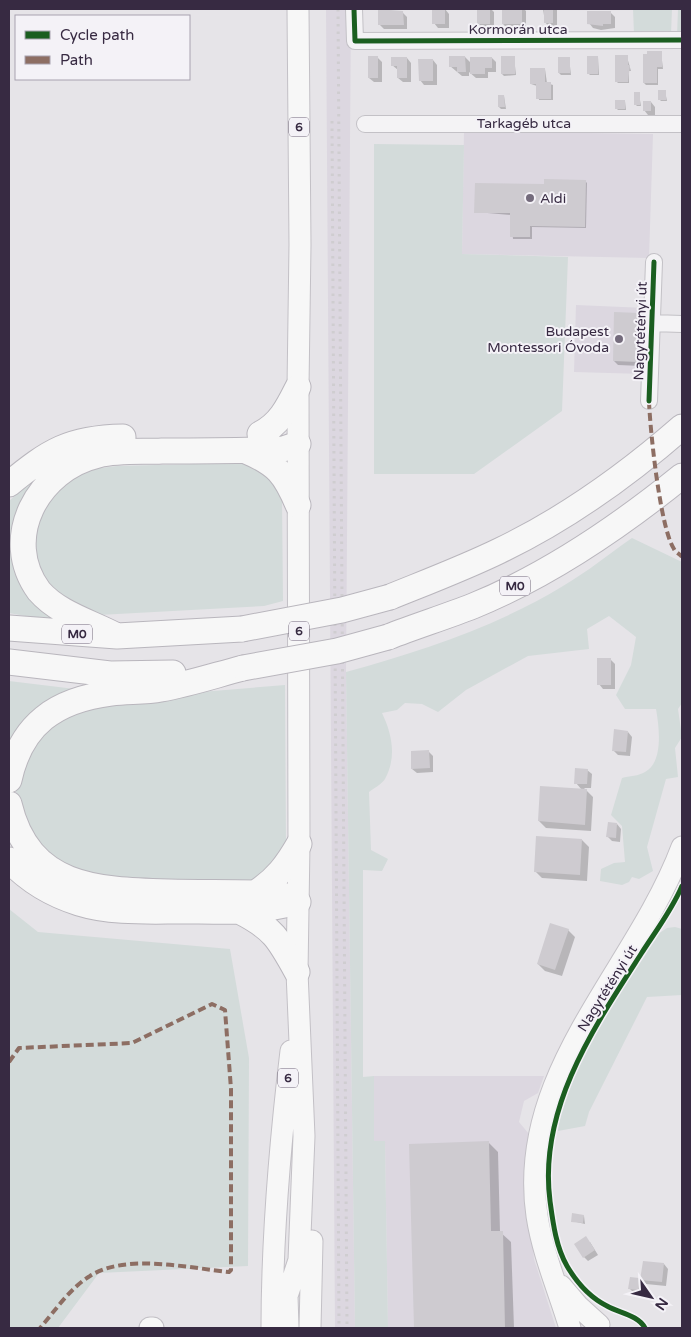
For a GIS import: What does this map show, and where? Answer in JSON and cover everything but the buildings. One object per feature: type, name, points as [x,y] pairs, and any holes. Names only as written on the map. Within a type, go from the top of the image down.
[{"type":"highway","points":[[9,484],[58,448],[99,438],[252,442],[272,428],[281,417],[298,387]]},
{"type":"highway","name":"M0","points":[[9,628],[117,636],[242,629],[342,610],[390,596],[501,550],[628,472],[682,426]]},
{"type":"highway","points":[[117,636],[69,614],[51,603],[32,582],[21,542],[27,511],[35,496],[46,484],[66,468],[98,455],[252,442],[284,437],[298,444]]},
{"type":"highway","points":[[252,442],[277,467],[289,484],[298,504]]},
{"type":"highway","name":"M0","points":[[9,662],[110,674],[207,672],[243,668],[336,651],[388,636],[473,606],[508,590],[565,558],[632,516],[682,476]]},
{"type":"highway","points":[[9,780],[14,758],[32,728],[46,715],[70,702],[112,693],[160,690],[243,668]]},
{"type":"highway","points":[[9,804],[14,826],[35,857],[69,879],[93,887],[121,891],[247,902],[275,879],[287,865],[299,844]]},
{"type":"highway","points":[[9,860],[37,883],[58,895],[81,904],[141,910],[247,902],[280,894],[298,902]]},
{"type":"highway","points":[[247,902],[261,922],[272,932],[298,979]]},
{"type":"main road","name":"6","points":[[288,1328],[287,1296],[299,1260],[304,1136],[298,979],[298,387],[300,245],[298,9]]},
{"type":"main road","name":"Nagytétényi út","points":[[570,1328],[542,1244],[537,1215],[536,1161],[543,1117],[564,1061],[648,920],[666,885],[682,847]]},
{"type":"main road","name":"6","points":[[272,1328],[272,1254],[280,1139],[298,979]]},
{"type":"main road","points":[[304,1136],[314,1186],[310,1328]]},
{"type":"main road","name":"Nagytétényi út","points":[[555,1279],[578,1306],[600,1327]]},
{"type":"street","name":"Kormorán utca","points":[[354,9],[354,41],[682,40]]},
{"type":"street","name":"Tarkagéb utca","points":[[365,124],[682,124]]},
{"type":"street","name":"Nagytétényi út","points":[[649,401],[654,262]]},
{"type":"street","name":"Nagytétényi út","points":[[652,323],[682,324]]},
{"type":"shaded area","points":[[326,9],[351,9],[346,672],[355,1328],[335,1328]]},
{"type":"shaded area","points":[[633,9],[672,9],[671,34],[634,34]]},
{"type":"shaded area","points":[[678,9],[682,9],[682,35],[677,36]]},
{"type":"shaded area","points":[[464,131],[653,134],[649,258],[462,254]]},
{"type":"shaded area","points":[[374,144],[464,145],[462,254],[568,257],[562,411],[474,474],[374,474]]},
{"type":"shaded area","points":[[576,305],[646,308],[644,374],[574,372]]},
{"type":"shaded area","points":[[235,463],[258,465],[276,482],[282,499],[283,601],[264,606],[99,615],[87,618],[46,586],[30,540],[44,498],[84,470],[117,466]]},
{"type":"shaded area","points":[[43,471],[14,529],[64,623],[9,613],[9,501]]},
{"type":"shaded area","points":[[632,538],[682,562],[682,703],[678,709],[682,737],[675,748],[678,777],[666,779],[647,847],[653,871],[639,879],[632,877],[629,882],[622,885],[600,881],[601,869],[614,863],[625,862],[622,826],[611,815],[622,778],[640,774],[651,767],[658,752],[659,743],[656,709],[625,709],[616,695],[631,665],[636,637],[609,616],[587,629],[589,649],[528,656],[466,690],[438,712],[422,704],[405,703],[397,710],[382,713],[391,737],[392,754],[389,771],[385,779],[369,792],[371,850],[388,859],[382,871],[363,870],[363,1077],[374,1076],[374,1141],[385,1141],[388,1328],[355,1328],[346,672],[430,646],[485,626],[511,614],[572,581]]},
{"type":"shaded area","points":[[9,681],[75,689],[9,748]]},
{"type":"shaded area","points":[[285,685],[286,844],[280,865],[249,885],[107,881],[54,862],[17,816],[16,788],[40,728],[103,700]]},
{"type":"shaded area","points":[[9,909],[38,932],[230,949],[249,1058],[248,1266],[99,1273],[58,1328],[9,1328]]},
{"type":"shaded area","points":[[675,927],[682,929],[682,995],[647,997],[589,1112],[585,1126],[558,1131],[563,1106],[572,1081],[597,1028],[658,934],[667,928]]},
{"type":"shaded area","points":[[374,1076],[544,1076],[538,1093],[524,1101],[519,1122],[529,1134],[526,1182],[534,1259],[556,1328],[388,1328],[385,1141],[374,1142]]},
{"type":"railway","points":[[338,9],[347,1328]]},
{"type":"railway","points":[[332,121],[339,1328]]},
{"type":"marked path","points":[[649,401],[651,433],[664,521],[674,549],[682,557]]},
{"type":"marked path","points":[[9,1062],[19,1048],[132,1043],[212,1004],[225,1010],[231,1089],[231,1270],[229,1272],[158,1264],[121,1265],[105,1269],[90,1276],[76,1287],[40,1328]]},
{"type":"cycle path","points":[[354,9],[355,41],[682,40]]},
{"type":"cycle path","points":[[649,401],[654,262]]},
{"type":"cycle path","points":[[645,1328],[638,1320],[612,1308],[589,1294],[579,1284],[567,1266],[560,1251],[554,1226],[550,1201],[549,1167],[553,1134],[561,1102],[573,1070],[605,1010],[668,912],[682,886]]},
{"type":"place","name":"Aldi","points":[[530,198]]},
{"type":"place","name":"Budapest Montessori Óvoda","points":[[619,339]]}]
